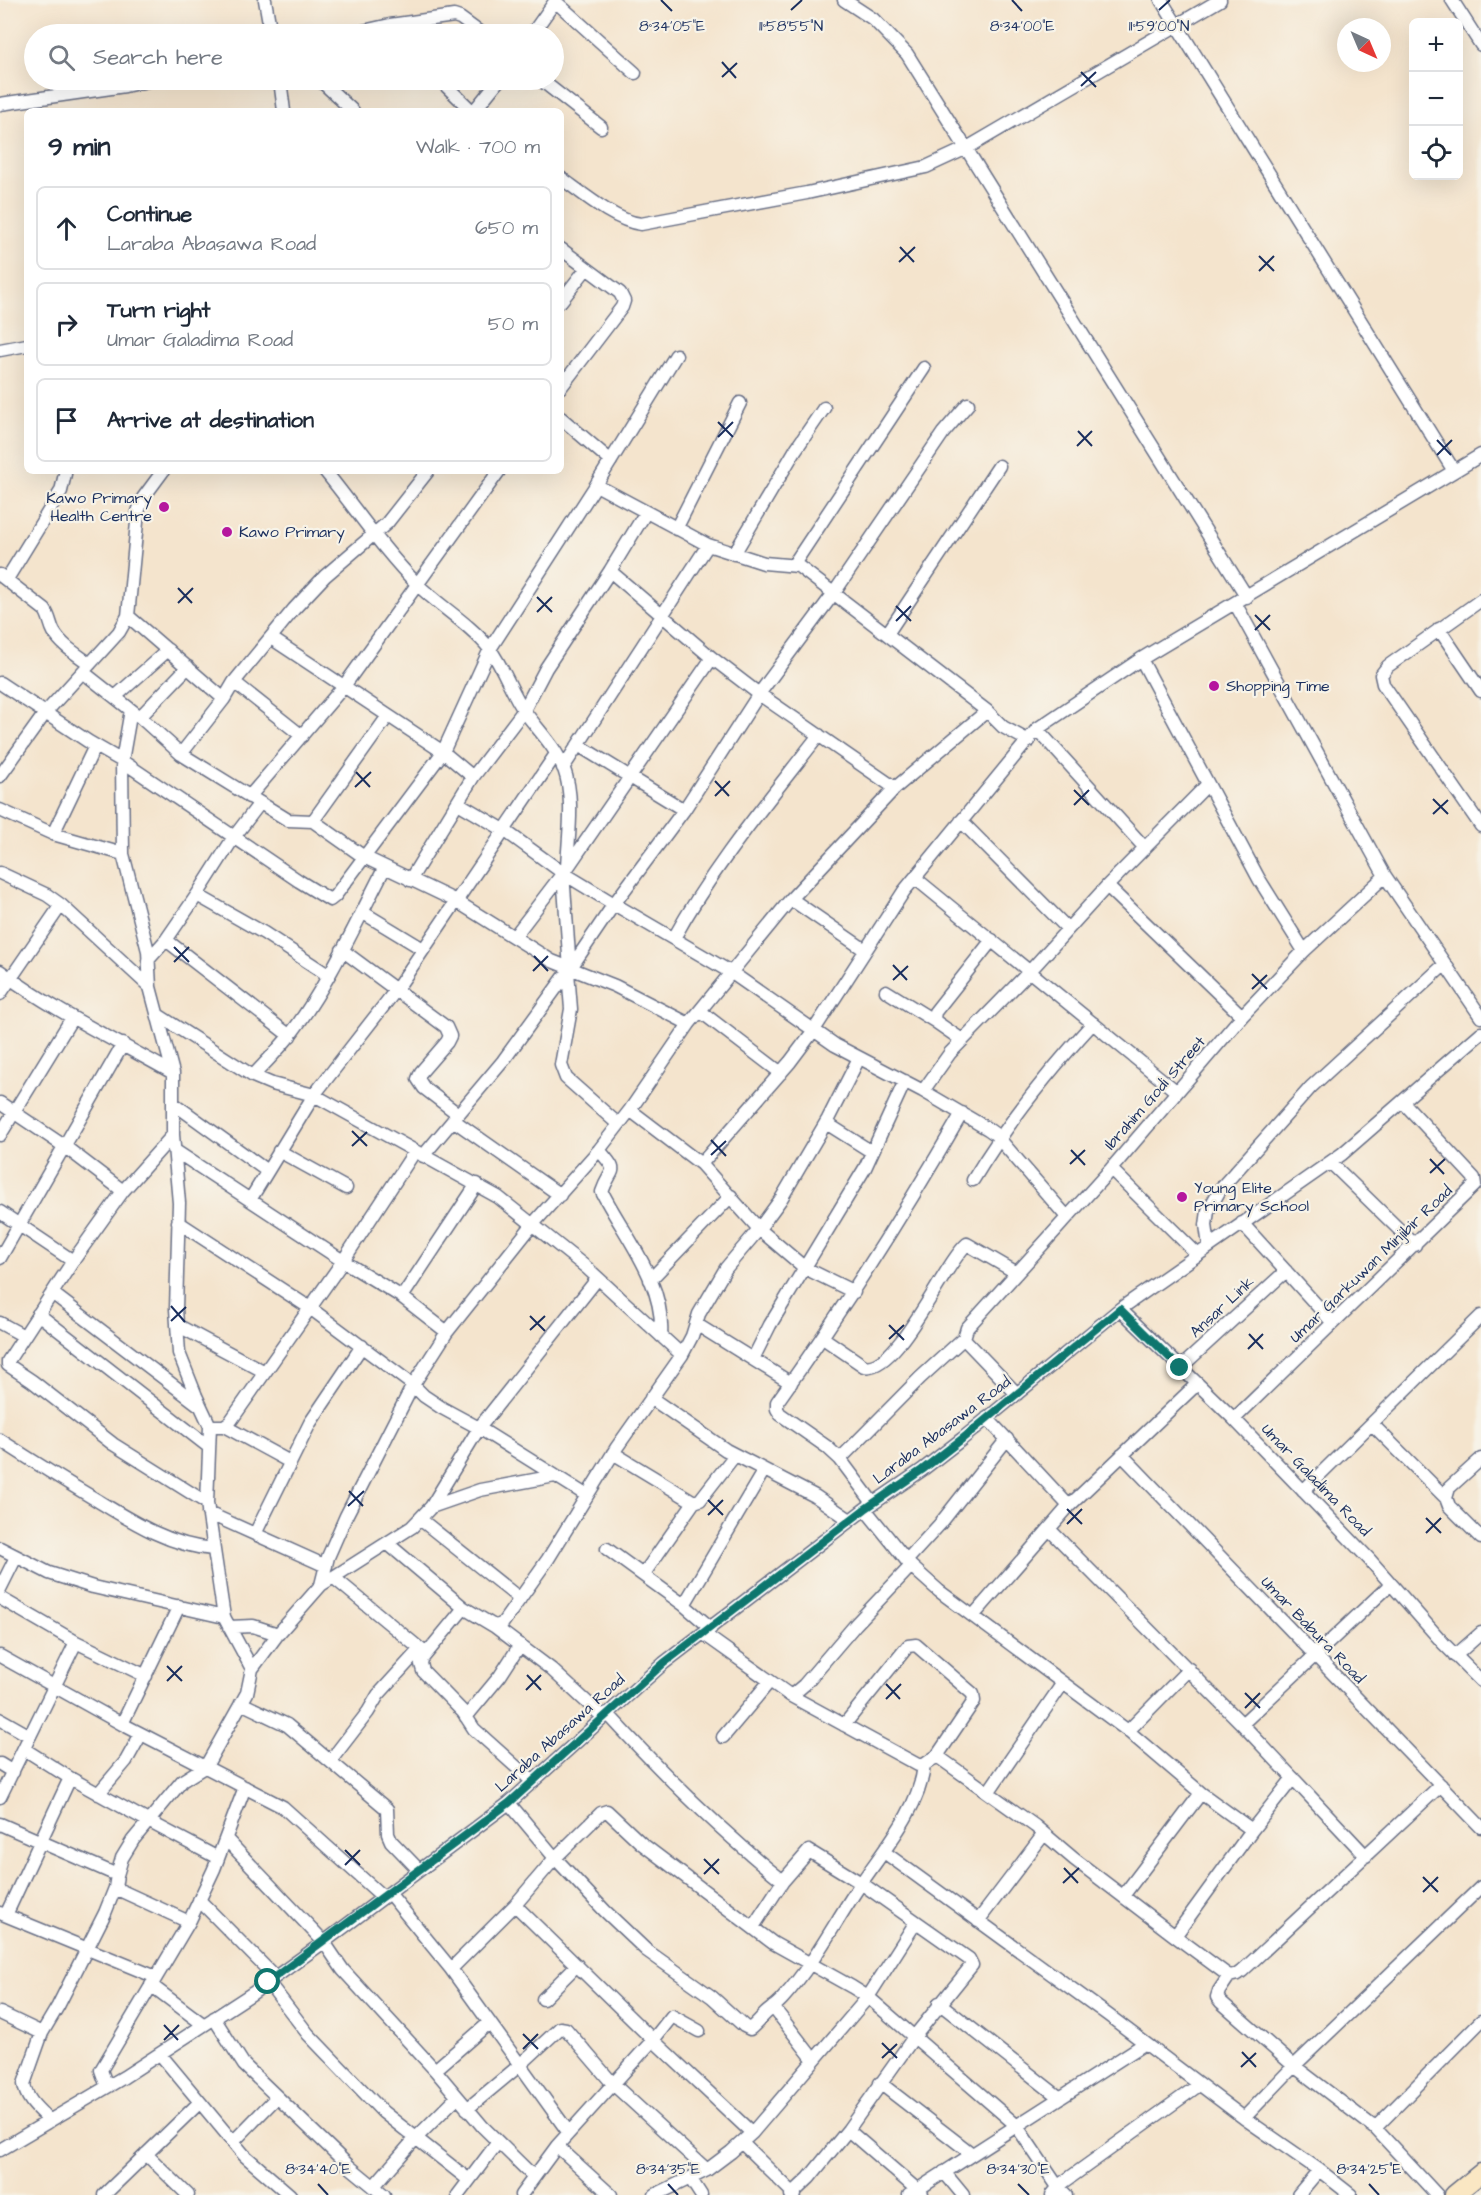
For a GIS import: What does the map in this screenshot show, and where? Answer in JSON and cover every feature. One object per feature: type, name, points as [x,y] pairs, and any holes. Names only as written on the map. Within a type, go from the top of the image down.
[{"type":"street","points":[[265,0],[269,24]]},
{"type":"street","points":[[844,0],[873,19],[907,54],[1247,597]]},
{"type":"street","points":[[1161,0],[1454,471]]},
{"type":"street","points":[[564,184],[630,223],[641,224],[807,193],[926,167],[967,148],[1220,0]]},
{"type":"street","points":[[1452,0],[1481,45]]},
{"type":"street","points":[[539,24],[556,1],[635,73]]},
{"type":"street","points":[[420,24],[454,16],[468,24]]},
{"type":"street","points":[[0,104],[97,90]]},
{"type":"street","points":[[281,90],[284,108]]},
{"type":"street","points":[[331,90],[350,108]]},
{"type":"street","points":[[451,90],[470,108]]},
{"type":"street","points":[[476,108],[491,90]]},
{"type":"street","points":[[554,90],[601,127]]},
{"type":"street","points":[[564,251],[620,293],[624,301],[622,307],[564,383]]},
{"type":"street","points":[[564,297],[586,269]]},
{"type":"street","points":[[0,350],[24,346]]},
{"type":"street","points":[[0,683],[95,746],[122,761],[330,900],[443,752],[490,649],[596,485],[676,355]]},
{"type":"street","points":[[794,564],[924,368]]},
{"type":"street","points":[[676,529],[740,403]]},
{"type":"street","points":[[224,1426],[230,1422],[419,1154],[456,1117],[503,1061],[684,810],[759,694],[834,592],[943,433],[968,404]]},
{"type":"street","points":[[734,554],[796,449],[824,408]]},
{"type":"street","points":[[564,421],[611,461]]},
{"type":"street","points":[[701,1164],[781,1072],[813,1030],[915,878],[1037,729],[1141,659],[1481,455]]},
{"type":"street","points":[[887,634],[999,466]]},
{"type":"street","points":[[65,474],[61,491],[3,577],[45,610],[61,641],[115,697],[181,754],[291,821],[313,820],[364,856],[456,901],[552,961],[569,970],[615,986],[689,1024]]},
{"type":"street","points":[[3,767],[46,712],[119,632],[128,616],[138,512],[143,498],[161,474]]},
{"type":"street","points":[[330,474],[373,535],[418,585],[490,649],[500,663],[524,710],[556,754],[563,768],[569,798],[565,871],[571,1009],[561,1065],[562,1072],[618,1124]]},
{"type":"street","points":[[181,754],[224,699],[234,682],[325,576],[387,523],[426,474]]},
{"type":"street","points":[[148,960],[166,940],[197,895],[255,800],[302,736],[344,686],[497,474]]},
{"type":"street","points":[[596,485],[708,545],[764,563],[798,566],[987,711],[1003,727],[1014,735],[1029,741]]},
{"type":"street","points":[[410,880],[473,777],[524,710],[546,668],[610,572],[646,512]]},
{"type":"street","points":[[563,768],[708,545]]},
{"type":"street","points":[[610,572],[712,658],[759,694],[895,788]]},
{"type":"street","points":[[1481,600],[1388,666],[1381,675],[1383,684],[1481,826]]},
{"type":"street","points":[[1235,603],[1385,876],[1481,1017]]},
{"type":"street","points":[[128,616],[224,699]]},
{"type":"street","points":[[1439,629],[1481,691]]},
{"type":"street","points":[[271,638],[443,752],[473,777]]},
{"type":"street","points":[[115,697],[168,650]]},
{"type":"street","points":[[514,937],[565,871],[712,658]]},
{"type":"street","points":[[1141,659],[1259,879],[1304,951]]},
{"type":"street","points":[[188,667],[135,714],[122,761],[123,854],[142,923],[150,987],[172,1073],[178,1222],[179,1353],[210,1426],[207,1508],[227,1622],[252,1669]]},
{"type":"street","points":[[234,682],[302,736]]},
{"type":"street","points":[[321,1585],[346,1516],[414,1385],[447,1332],[533,1224],[630,1110],[689,1024],[792,899],[895,788],[987,711]]},
{"type":"street","points":[[313,820],[388,717]]},
{"type":"street","points":[[1037,729],[1145,848]]},
{"type":"street","points":[[674,938],[690,909],[730,850],[819,735]]},
{"type":"street","points":[[578,745],[684,810]]},
{"type":"street","points":[[53,834],[95,746]]},
{"type":"street","points":[[250,1200],[315,1095],[396,990],[556,754]]},
{"type":"street","points":[[923,1091],[938,1068],[962,1040],[1030,971],[1107,886],[1208,784]]},
{"type":"street","points":[[458,803],[504,830],[614,904],[732,973],[813,1030],[988,1129],[1067,1217]]},
{"type":"street","points":[[0,810],[53,834],[123,854]]},
{"type":"street","points":[[962,821],[1068,929]]},
{"type":"street","points":[[254,1076],[290,1036],[328,975],[385,867]]},
{"type":"street","points":[[0,873],[61,904],[150,987]]},
{"type":"street","name":"Ibrahim Godi Street","points":[[840,1459],[920,1378],[964,1338],[967,1328],[1112,1169],[1242,1016],[1304,951],[1385,876]]},
{"type":"street","points":[[915,878],[1177,1092]]},
{"type":"street","points":[[1107,886],[1242,1016]]},
{"type":"street","points":[[197,895],[264,933],[328,975]]},
{"type":"street","points":[[792,899],[865,950]]},
{"type":"street","points":[[0,994],[61,904]]},
{"type":"street","points":[[362,912],[423,949]]},
{"type":"street","points":[[166,940],[290,1036]]},
{"type":"street","points":[[936,1022],[935,1012],[992,940]]},
{"type":"street","points":[[342,950],[449,1032],[447,1042],[418,1078],[424,1088],[456,1117],[560,1195]]},
{"type":"street","points":[[1209,1246],[1206,1225],[1208,1211],[1221,1188],[1311,1087],[1444,964]]},
{"type":"street","points":[[0,971],[72,1018],[172,1073]]},
{"type":"street","points":[[886,991],[962,1040]]},
{"type":"street","points":[[700,1011],[781,1072]]},
{"type":"street","points":[[158,1015],[254,1076],[272,1084],[315,1095],[498,1197],[598,1278],[682,1355]]},
{"type":"street","points":[[0,1135],[72,1018]]},
{"type":"street","points":[[973,1180],[998,1138],[1050,1070],[1093,1023]]},
{"type":"street","name":"Laraba Abasawa Road","points":[[0,2150],[160,2054],[271,1980],[509,1803],[664,1663],[850,1520],[930,1464],[1120,1309],[1331,1162],[1481,1033]]},
{"type":"street","points":[[0,1258],[123,1044]]},
{"type":"street","points":[[494,1626],[502,1624],[548,1559],[613,1453],[682,1355],[692,1336],[699,1314],[726,1268],[782,1199],[826,1124],[859,1058]]},
{"type":"street","points":[[753,1359],[770,1325],[865,1168],[905,1081]]},
{"type":"street","name":"Umar Garkuwan Minjibir Road","points":[[1233,1419],[1478,1188],[1474,1178],[1402,1102]]},
{"type":"street","points":[[0,1103],[64,1146],[123,1191]]},
{"type":"street","points":[[173,1103],[267,1171]]},
{"type":"street","points":[[630,1110],[701,1164],[759,1229],[805,1268],[854,1292]]},
{"type":"street","points":[[962,1113],[854,1292],[777,1402],[777,1408],[780,1414],[828,1447],[840,1459],[869,1506],[909,1563],[939,1591],[1128,1731],[1202,1793],[1252,1830]]},
{"type":"street","points":[[826,1124],[872,1152]]},
{"type":"street","points":[[173,1135],[123,1191],[73,1261],[8,1361],[10,1368],[113,1444],[207,1508],[255,1534],[326,1566]]},
{"type":"street","points":[[174,1150],[343,1262],[402,1297],[447,1332]]},
{"type":"street","points":[[598,1150],[613,1170],[602,1192],[632,1243],[650,1280],[660,1311],[661,1336]]},
{"type":"street","points":[[279,1151],[346,1188]]},
{"type":"street","points":[[1331,1162],[1415,1245]]},
{"type":"street","points":[[1112,1169],[1197,1254]]},
{"type":"street","points":[[402,1297],[477,1184]]},
{"type":"street","points":[[650,1280],[731,1196]]},
{"type":"street","points":[[0,1212],[73,1261]]},
{"type":"street","points":[[178,1222],[310,1308],[414,1385],[424,1396],[586,1495]]},
{"type":"street","points":[[1242,1223],[1333,1323]]},
{"type":"street","points":[[823,1338],[864,1366],[876,1365],[897,1344],[925,1308],[967,1244],[1017,1273]]},
{"type":"street","name":"Ansar Link","points":[[1180,1368],[1286,1271]]},
{"type":"street","points":[[50,2121],[30,2101],[25,2093],[24,2084],[42,2033],[88,1948],[115,1888],[122,1858],[133,1840],[182,1780],[206,1766],[247,1692],[252,1669],[278,1634],[321,1585],[412,1527],[431,1507],[479,1428],[598,1278]]},
{"type":"street","points":[[52,1293],[200,1405]]},
{"type":"street","name":"Umar Galadima Road","points":[[1120,1309],[1303,1491],[1455,1656],[1481,1681]]},
{"type":"street","points":[[38,1314],[209,1447]]},
{"type":"street","points":[[1303,1491],[1481,1316]]},
{"type":"street","points":[[0,1323],[24,1336]]},
{"type":"street","points":[[696,1324],[791,1383]]},
{"type":"street","points":[[177,1325],[265,1372]]},
{"type":"street","points":[[964,1338],[1017,1394]]},
{"type":"street","points":[[255,1534],[310,1423],[362,1346]]},
{"type":"street","points":[[973,1616],[1069,1506],[1197,1384]]},
{"type":"street","points":[[651,1398],[735,1455],[815,1496],[850,1520]]},
{"type":"street","points":[[987,1418],[1069,1506]]},
{"type":"street","points":[[1372,1424],[1446,1498],[1449,1506],[1481,1538]]},
{"type":"street","points":[[210,1426],[224,1426],[290,1462]]},
{"type":"street","points":[[791,1696],[804,1685],[909,1563],[1007,1439]]},
{"type":"street","points":[[0,1440],[126,1518],[177,1542],[196,1548],[213,1549]]},
{"type":"street","points":[[613,1453],[694,1502]]},
{"type":"street","points":[[643,1575],[694,1502],[700,1500],[735,1455]]},
{"type":"street","name":"Umar Babura Road","points":[[1122,1455],[1314,1655],[1480,1823]]},
{"type":"street","points":[[1446,1498],[1449,1488],[1481,1459]]},
{"type":"street","points":[[684,1605],[764,1470]]},
{"type":"street","points":[[431,1507],[480,1490],[555,1476]]},
{"type":"street","points":[[420,1519],[520,1599]]},
{"type":"street","points":[[1049,1529],[1189,1669],[1366,1856]]},
{"type":"street","points":[[387,1543],[464,1608],[494,1626],[551,1669],[605,1715],[700,1808],[783,1881]]},
{"type":"street","points":[[0,1548],[49,1573],[93,1587],[179,1606],[227,1622],[253,1626],[278,1634]]},
{"type":"street","points":[[607,1549],[684,1605],[707,1631],[791,1696],[844,1725],[918,1765],[924,1765],[937,1756],[975,1697],[916,1645],[908,1646],[844,1725]]},
{"type":"street","points":[[0,1589],[16,1557]]},
{"type":"street","points":[[333,1577],[423,1651]]},
{"type":"street","points":[[1242,1724],[1391,1584]]},
{"type":"street","points":[[0,1598],[76,1642],[146,1676]]},
{"type":"street","points":[[122,1724],[179,1606]]},
{"type":"street","points":[[331,1760],[368,1712],[378,1695],[464,1608]]},
{"type":"street","points":[[1455,1656],[1481,1633]]},
{"type":"street","points":[[0,1797],[76,1642]]},
{"type":"street","points":[[466,1717],[500,1676],[520,1646]]},
{"type":"street","points":[[423,1651],[421,1664],[423,1671],[466,1717],[474,1729],[533,1782]]},
{"type":"street","points":[[0,1656],[122,1724],[283,1807],[386,1895],[451,1969],[569,2133]]},
{"type":"street","points":[[1128,1731],[1189,1669]]},
{"type":"street","points":[[723,1737],[770,1681]]},
{"type":"street","points":[[989,1791],[1063,1683]]},
{"type":"street","points":[[241,1703],[287,1725],[387,1809],[388,1834],[391,1841],[419,1870]]},
{"type":"street","points":[[0,1719],[30,1736]]},
{"type":"street","points":[[98,1794],[126,1761],[141,1734]]},
{"type":"street","points":[[24,1749],[98,1794],[218,1858]]},
{"type":"street","points":[[937,1756],[989,1791],[1229,1976]]},
{"type":"street","points":[[0,1764],[12,1772]]},
{"type":"street","points":[[509,1803],[555,1858],[646,1950],[712,1997],[747,2028],[753,2027],[782,2000],[810,1963],[861,1883],[885,1852],[918,1793],[923,1781],[924,1765]]},
{"type":"street","points":[[70,1778],[3,1914],[88,1948],[154,1981],[209,2022],[244,2065],[297,2113],[350,2167],[384,2195]]},
{"type":"street","points":[[1175,1936],[1293,1778]]},
{"type":"street","points":[[1437,2195],[1375,2128],[1294,2066],[1217,1997],[1229,1976],[1242,1971],[1441,1785]]},
{"type":"street","points":[[107,2087],[102,2070],[189,1922],[226,1839],[245,1787]]},
{"type":"street","points":[[1123,1896],[1202,1793]]},
{"type":"street","points":[[451,1969],[515,1905],[555,1858],[601,1813],[607,1811],[641,1843],[773,1943],[868,1997],[1016,2126],[1059,2192],[1199,2085]]},
{"type":"street","points":[[0,1824],[117,1875]]},
{"type":"street","points":[[978,1921],[1044,1834]]},
{"type":"street","points":[[226,1839],[324,1942],[343,1970],[435,2070],[456,2098],[534,2177]]},
{"type":"street","points":[[742,2143],[793,2194],[848,2130],[939,2003],[968,1971],[971,1962],[861,1883],[809,1851],[783,1881],[753,1927]]},
{"type":"street","points":[[885,1852],[1351,2195]]},
{"type":"street","points":[[1244,2118],[1294,2066],[1481,1887]]},
{"type":"street","points":[[115,1888],[189,1922]]},
{"type":"street","points":[[199,1900],[271,1980],[308,2034],[354,2083],[415,2139],[469,2181]]},
{"type":"street","points":[[515,1905],[752,2133]]},
{"type":"street","points":[[655,2195],[707,2170],[752,2133],[868,1997],[916,1922]]},
{"type":"street","points":[[543,1999],[577,1965]]},
{"type":"street","points":[[939,2003],[1060,2098]]},
{"type":"street","points":[[773,2007],[814,2060]]},
{"type":"street","points":[[0,2013],[42,2033]]},
{"type":"street","points":[[521,2195],[557,2146],[672,2016],[699,2031]]},
{"type":"street","points":[[1375,2128],[1481,2021]]},
{"type":"street","points":[[435,2070],[489,2023]]},
{"type":"street","points":[[467,2109],[520,2065],[553,2032],[560,2028],[566,2029],[613,2084],[707,2170]]},
{"type":"street","points":[[848,2130],[917,2193],[944,2172],[1144,2044]]},
{"type":"street","points":[[160,2054],[233,2142],[264,2174],[290,2195]]},
{"type":"street","points":[[880,2083],[972,2154]]},
{"type":"street","points":[[233,2142],[277,2097]]},
{"type":"street","points":[[374,2186],[415,2139],[456,2098]]},
{"type":"street","points":[[104,2195],[199,2103]]},
{"type":"street","points":[[458,2195],[498,2142]]},
{"type":"street","points":[[557,2146],[609,2194]]},
{"type":"street","points":[[146,2154],[189,2195]]},
{"type":"street","points":[[1298,2195],[1319,2170]]},
{"type":"street","points":[[944,2172],[963,2195]]},
{"type":"street","points":[[1454,2195],[1481,2173]]},
{"type":"street","points":[[690,2178],[701,2195]]},
{"type":"place","name":"Kawo Primary Health Centre","points":[[164,507]]},
{"type":"place","name":"Kawo Primary","points":[[227,532]]},
{"type":"place","name":"Shopping Time","points":[[1214,686]]},
{"type":"place","name":"Young Elite Primary School","points":[[1182,1197]]},
{"type":"route","points":[[268,1982],[509,1803],[664,1663],[865,1509],[962,1439],[1120,1309],[1180,1368]]}]
